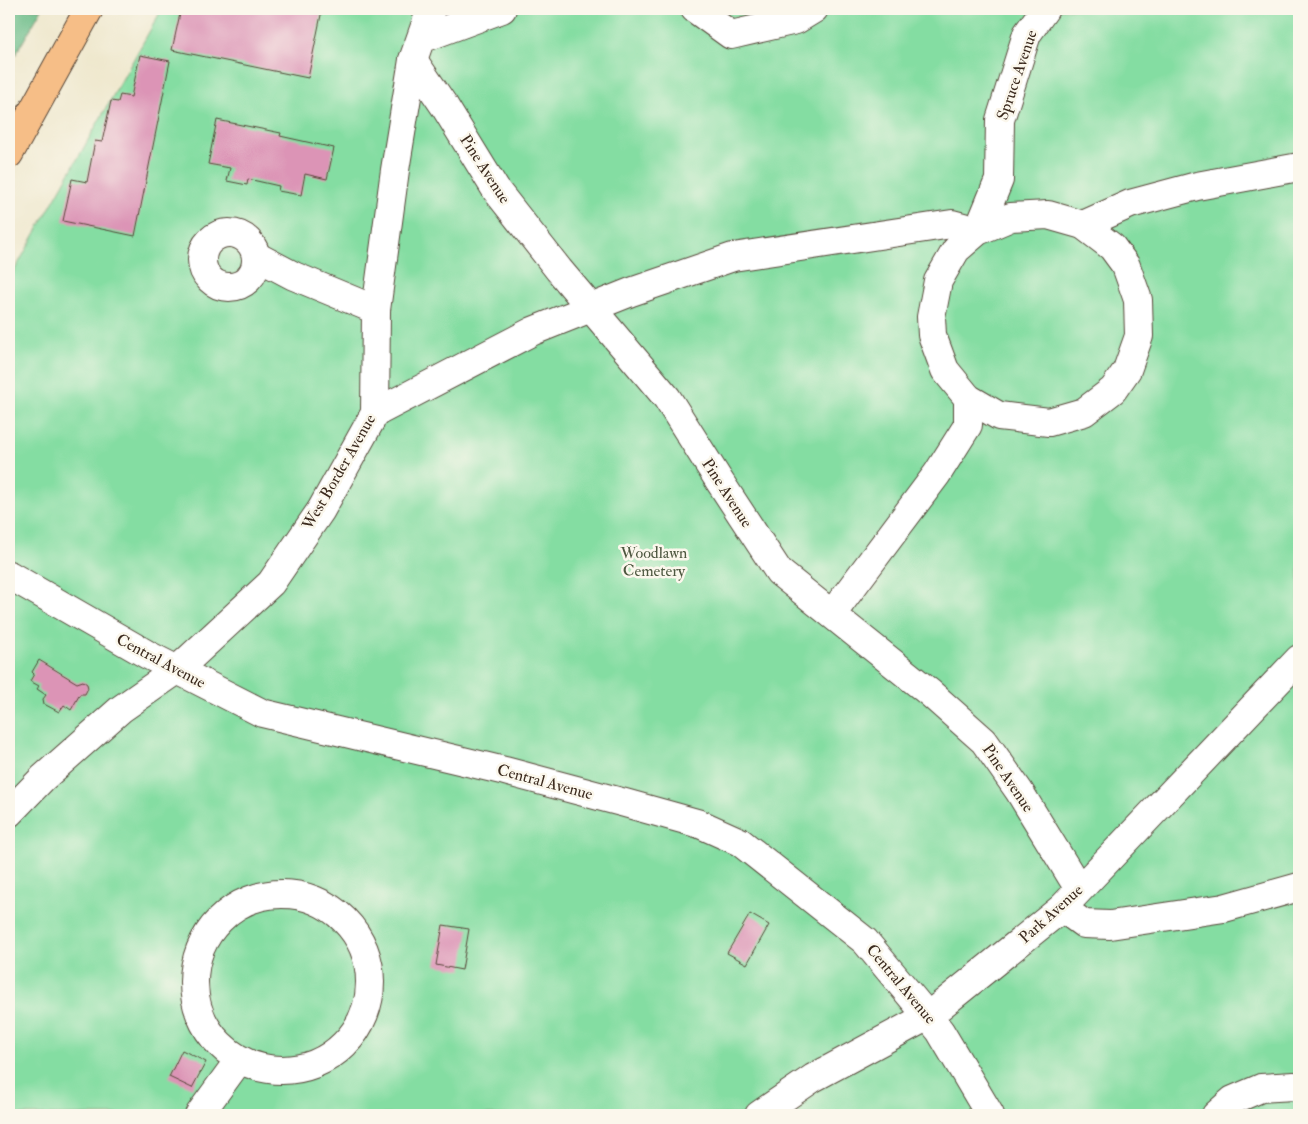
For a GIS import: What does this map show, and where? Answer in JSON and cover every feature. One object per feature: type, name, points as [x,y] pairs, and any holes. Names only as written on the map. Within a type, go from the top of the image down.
[{"type":"main road","points":[[9,154],[89,9]]},
{"type":"lane","name":"West Border Avenue","points":[[9,813],[43,778],[121,708],[177,670],[271,583],[321,510],[375,413],[376,310],[395,170],[417,49],[431,9]]},
{"type":"lane","points":[[417,49],[502,9]]},
{"type":"lane","points":[[695,9],[731,35],[796,20],[814,9]]},
{"type":"lane","name":"Spruce Avenue","points":[[978,231],[999,180],[1000,120],[1027,34],[1045,9]]},
{"type":"lane","name":"Pine Avenue","points":[[417,49],[445,107],[496,190],[591,308],[668,398],[779,572],[930,693],[984,741],[1019,791],[1070,898]]},
{"type":"lane","points":[[1082,225],[1130,204],[1197,186],[1299,167]]},
{"type":"lane","points":[[1048,215],[1082,225],[1112,247],[1126,266],[1138,300],[1139,336],[1127,370],[1113,390],[1084,412],[1049,422],[999,416],[968,398],[945,370],[932,336],[931,317],[938,281],[956,250],[978,231],[1011,217],[1048,215]]},
{"type":"lane","points":[[375,413],[533,331],[632,292],[733,257],[952,224],[978,231]]},
{"type":"lane","points":[[256,256],[294,276],[376,310]]},
{"type":"lane","points":[[832,614],[936,474],[968,425],[968,398]]},
{"type":"lane","name":"Central Avenue","points":[[9,575],[148,656],[262,713],[505,771],[625,803],[708,827],[740,842],[865,942],[940,1031],[990,1115]]},
{"type":"lane","name":"Park Avenue","points":[[759,1115],[814,1078],[928,1016],[1070,898],[1299,659]]},
{"type":"lane","points":[[1070,898],[1084,924],[1110,925],[1224,908],[1299,887]]},
{"type":"lane","points":[[284,893],[314,899],[340,916],[360,940],[368,959],[370,990],[362,1020],[344,1045],[319,1063],[289,1071],[259,1068],[240,1060],[216,1041],[199,1014],[193,984],[197,954],[212,927],[226,913],[253,898],[284,893]]},
{"type":"lane","points":[[199,1115],[240,1060]]},
{"type":"lane","points":[[1216,1115],[1233,1100],[1261,1088],[1294,1086],[1299,1088]]},
{"type":"green space","points":[[9,9],[42,9],[9,66]]},
{"type":"green space","name":"Woodlawn Cemetery","points":[[162,9],[1299,9],[1299,1115],[9,1115],[9,280]]},
{"type":"building","points":[[181,9],[322,10],[308,78],[172,50]]},
{"type":"building","points":[[140,55],[170,61],[135,236],[63,221],[72,179],[87,182],[95,141],[102,142],[111,101],[118,102],[120,95],[131,97]]},
{"type":"building","points":[[217,120],[281,133],[280,136],[334,148],[327,179],[305,174],[301,195],[278,191],[279,186],[248,179],[247,185],[227,181],[230,168],[208,164]]},
{"type":"building","points":[[39,660],[77,683],[83,681],[87,684],[88,688],[85,694],[80,694],[71,710],[64,705],[59,712],[44,704],[43,699],[46,695],[37,689],[39,686],[30,681],[34,674],[32,672]]},
{"type":"building","points":[[750,914],[769,925],[747,964],[727,953]]},
{"type":"building","points":[[443,925],[469,929],[462,970],[436,965]]},
{"type":"building","points":[[182,1050],[206,1062],[192,1088],[169,1077]]}]
